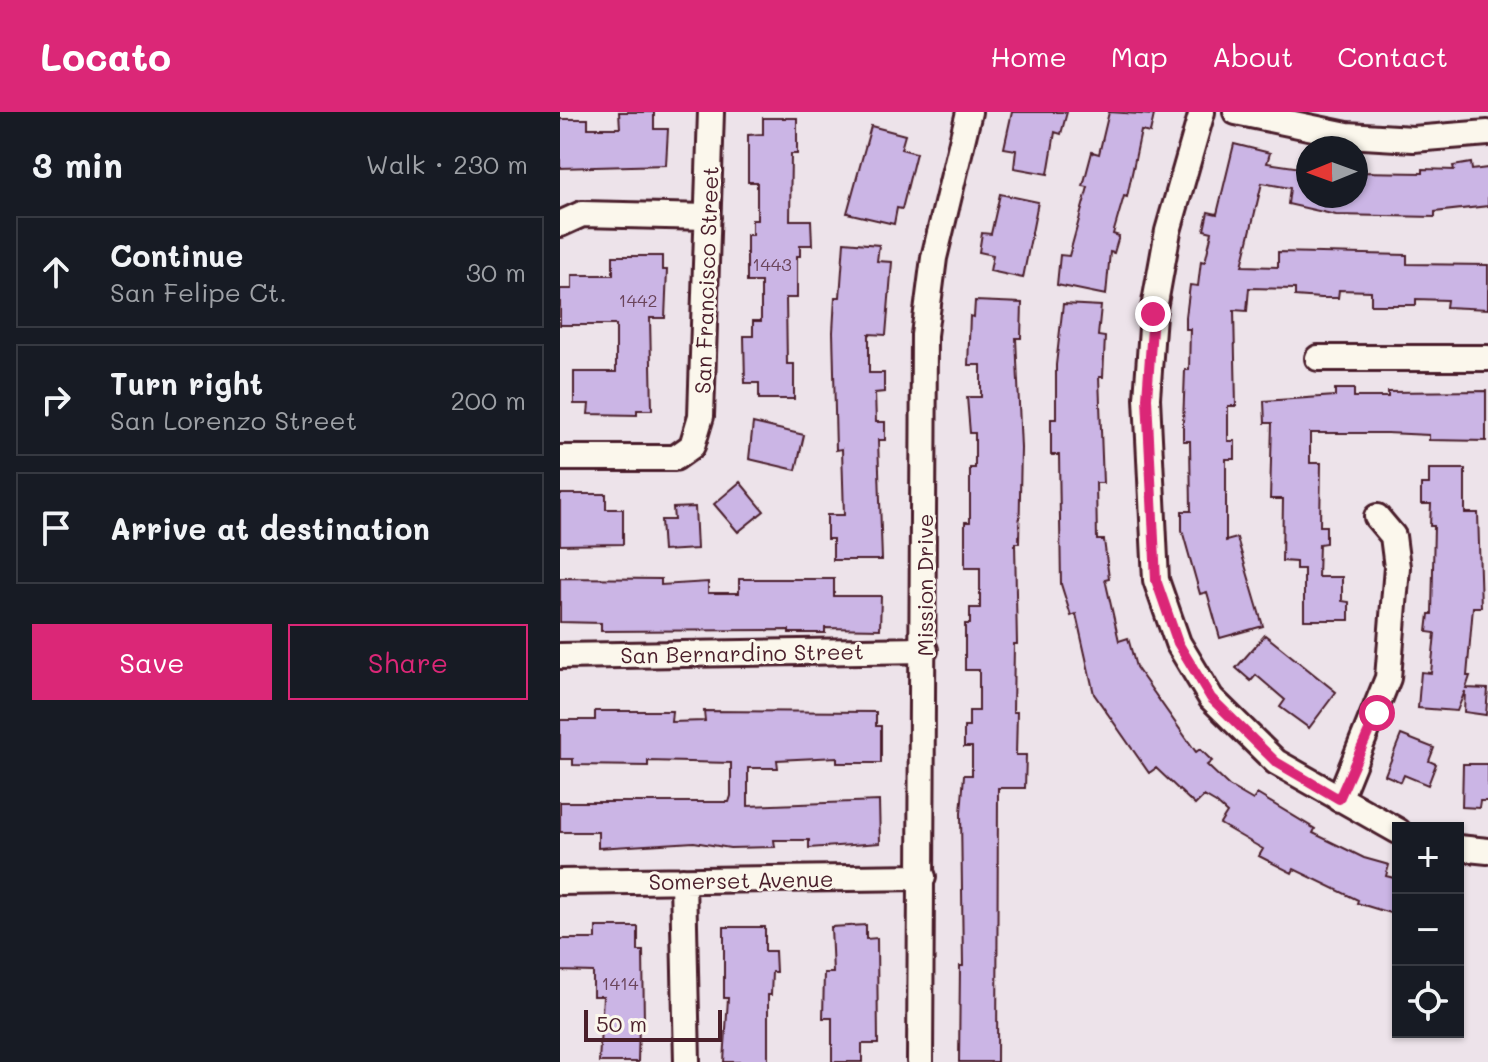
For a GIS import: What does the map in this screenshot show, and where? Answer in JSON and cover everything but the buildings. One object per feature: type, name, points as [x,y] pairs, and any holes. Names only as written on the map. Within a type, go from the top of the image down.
[{"type":"street","name":"San Francisco Street","points":[[560,458],[675,458],[692,446],[701,416],[711,112]]},
{"type":"street","name":"Mission Drive","points":[[920,1062],[925,650],[924,335],[934,258],[969,112]]},
{"type":"street","points":[[1202,112],[1168,231],[1153,314],[1147,398],[1156,580],[1178,643],[1211,698],[1276,762],[1392,828]]},
{"type":"street","points":[[1236,112],[1347,135],[1413,139],[1488,133]]},
{"type":"street","points":[[560,224],[582,214],[708,217]]},
{"type":"street","points":[[1318,358],[1488,358]]},
{"type":"street","points":[[1339,799],[1388,678],[1397,567],[1393,536],[1377,517]]},
{"type":"street","name":"San Bernardino Street","points":[[560,656],[925,650]]},
{"type":"street","points":[[1464,849],[1488,851]]},
{"type":"street","name":"Somerset Avenue","points":[[560,882],[923,877]]},
{"type":"street","points":[[683,880],[687,1062]]},
{"type":"route","points":[[1153,314],[1147,398],[1156,580],[1178,643],[1211,698],[1276,762],[1339,799],[1377,713]]}]
